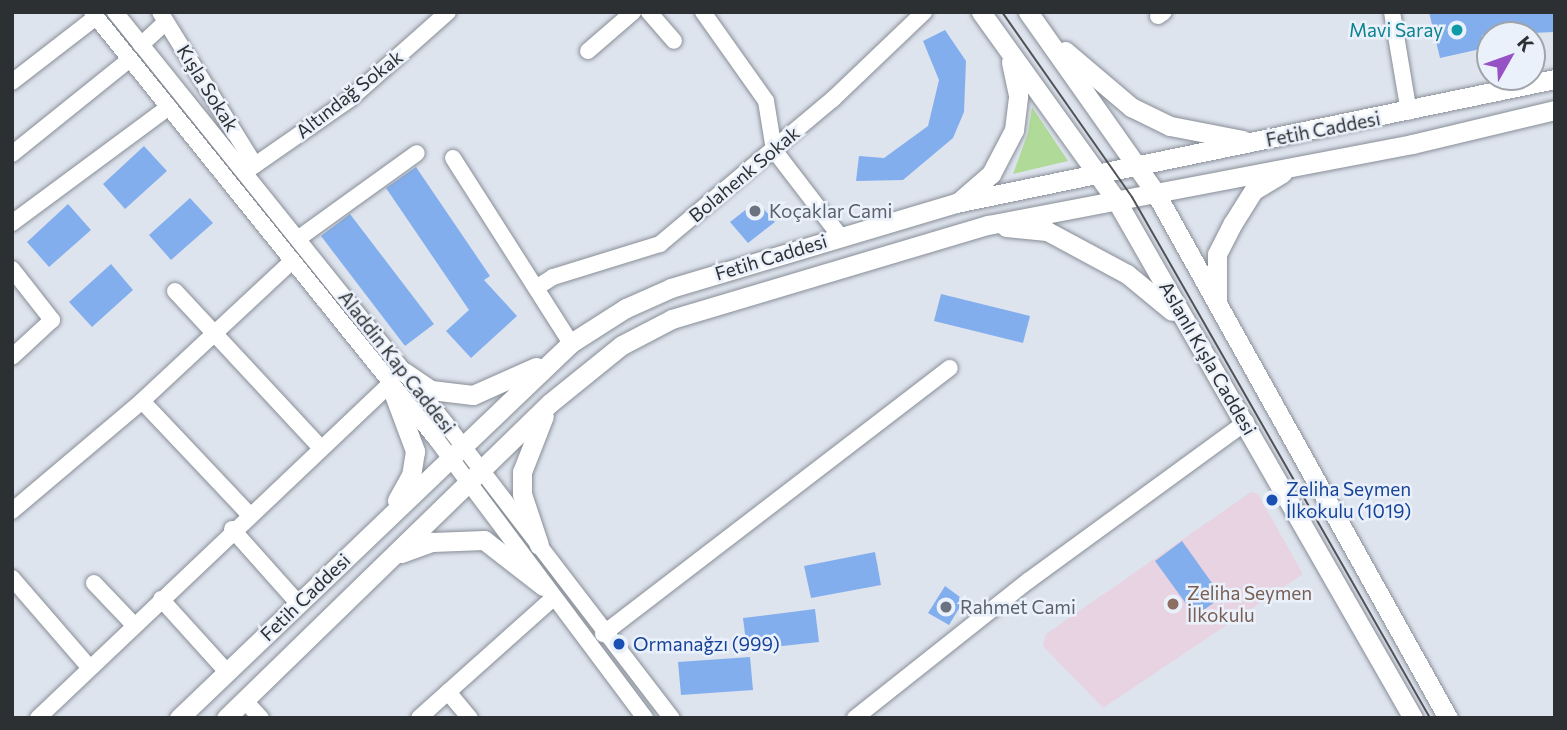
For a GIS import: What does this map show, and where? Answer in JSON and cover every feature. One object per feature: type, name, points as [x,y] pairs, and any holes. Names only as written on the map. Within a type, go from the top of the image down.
[{"type":"main road","name":"Aslanlı Kışla Caddesi","points":[[981,12],[1116,200],[1246,422],[1413,718]]},
{"type":"main road","name":"Aslanlı Kışla Caddesi","points":[[1028,12],[1155,192],[1221,317],[1448,718]]},
{"type":"main road","points":[[1041,29],[1131,107],[1170,126],[1255,142]]},
{"type":"main road","points":[[956,203],[991,174],[1014,130],[1018,95],[1009,54]]},
{"type":"main road","name":"Fetih Caddesi","points":[[179,718],[571,343],[671,288],[956,203],[1409,112],[1555,79]]},
{"type":"main road","name":"Fetih Caddesi","points":[[226,718],[550,403],[622,345],[672,319],[988,225],[1291,167],[1555,110]]},
{"type":"main road","points":[[1221,317],[1214,284],[1217,254],[1254,190],[1291,167]]},
{"type":"main road","points":[[988,225],[1047,231],[1091,254],[1158,296],[1195,336]]},
{"type":"main road","points":[[397,378],[431,390],[473,395],[556,357]]},
{"type":"main road","points":[[386,519],[411,475],[415,452],[397,378]]},
{"type":"main road","points":[[539,545],[522,494],[523,471],[550,403]]},
{"type":"main road","points":[[393,556],[432,541],[484,540],[548,592]]},
{"type":"street","name":"Aladdin Kap Caddesi","points":[[116,12],[141,45],[250,168],[397,378]]},
{"type":"street","name":"Altındağ Sokak","points":[[250,168],[350,99],[448,12]]},
{"type":"street","points":[[588,51],[634,12]]},
{"type":"street","points":[[649,12],[674,41]]},
{"type":"street","points":[[703,12],[766,101],[774,150],[840,236]]},
{"type":"street","name":"Bolahenk Sokak","points":[[536,288],[553,277],[660,244],[774,150],[924,12]]},
{"type":"street","points":[[1392,12],[1409,112]]},
{"type":"street","name":"Aladdin Kap Caddesi","points":[[94,14],[292,261],[397,378],[456,452],[548,592],[643,717]]},
{"type":"street","points":[[12,82],[94,14]]},
{"type":"street","points":[[141,45],[163,17]]},
{"type":"street","name":"Kışla Sokak","points":[[163,17],[250,168]]},
{"type":"street","points":[[12,154],[130,59]]},
{"type":"street","points":[[12,223],[169,107]]},
{"type":"street","points":[[299,239],[417,153]]},
{"type":"street","points":[[453,158],[571,343]]},
{"type":"street","points":[[12,511],[142,401],[292,261]]},
{"type":"street","points":[[12,269],[52,320],[12,357]]},
{"type":"street","points":[[175,291],[320,447]]},
{"type":"street","points":[[603,634],[950,368]]},
{"type":"street","points":[[38,718],[248,513],[397,378]]},
{"type":"street","points":[[142,401],[248,513]]},
{"type":"street","points":[[855,718],[1028,581],[1246,422]]},
{"type":"street","name":"Aladdin Kap Caddesi","points":[[474,476],[539,545],[603,634],[671,718]]},
{"type":"street","points":[[232,529],[298,603]]},
{"type":"street","points":[[93,583],[134,625]]},
{"type":"street","points":[[15,589],[90,668]]},
{"type":"street","points":[[419,718],[548,592]]},
{"type":"street","points":[[161,599],[227,672]]},
{"type":"street","points":[[448,692],[470,718]]},
{"type":"street","points":[[244,700],[261,718]]},
{"type":"shaded area","name":"Zeliha Seymen İlkokulu","points":[[1251,492],[1258,494],[1303,574],[1103,708],[1043,646],[1046,634]]},
{"type":"green space","points":[[1032,107],[1068,161],[1013,174],[1028,133]]},
{"type":"building","name":"Mavi Saray","points":[[1429,12],[1555,12],[1555,32],[1546,32],[1546,21],[1476,21],[1476,50],[1440,58]]},
{"type":"building","points":[[945,30],[966,61],[964,112],[953,138],[903,180],[856,181],[859,156],[884,158],[928,126],[939,80],[923,41]]},
{"type":"building","points":[[144,146],[167,171],[125,209],[103,184]]},
{"type":"building","points":[[416,167],[490,276],[484,280],[517,316],[471,358],[446,331],[469,310],[386,188]]},
{"type":"building","points":[[190,198],[213,223],[171,260],[149,235]]},
{"type":"building","name":"Koçaklar Cami","points":[[757,201],[775,222],[748,243],[730,222]]},
{"type":"building","points":[[68,204],[91,230],[49,267],[27,242]]},
{"type":"building","points":[[350,214],[434,324],[405,346],[321,236]]},
{"type":"building","points":[[111,264],[133,290],[92,327],[69,302]]},
{"type":"building","points":[[941,294],[1030,316],[1023,343],[934,321]]},
{"type":"building","points":[[1182,541],[1222,597],[1195,616],[1155,561]]},
{"type":"building","points":[[875,552],[881,585],[811,598],[804,566]]},
{"type":"building","name":"Rahmet Cami","points":[[945,586],[964,600],[949,625],[928,613]]},
{"type":"building","points":[[815,609],[819,642],[747,650],[743,618]]},
{"type":"building","points":[[750,657],[753,690],[681,695],[678,662]]},
{"type":"tram line","points":[[1002,12],[1132,197],[1430,718]]},
{"type":"place","name":"Mavi Saray","points":[[1457,30]]},
{"type":"place","name":"Koçaklar Cami","points":[[755,211]]},
{"type":"place","name":"Zeliha Seymen İlkokulu (1019)","points":[[1272,500]]},
{"type":"place","name":"Zeliha Seymen İlkokulu","points":[[1173,604]]},
{"type":"place","name":"Rahmet Cami","points":[[946,607]]},
{"type":"place","name":"Ormanağzı (999)","points":[[619,644]]}]
